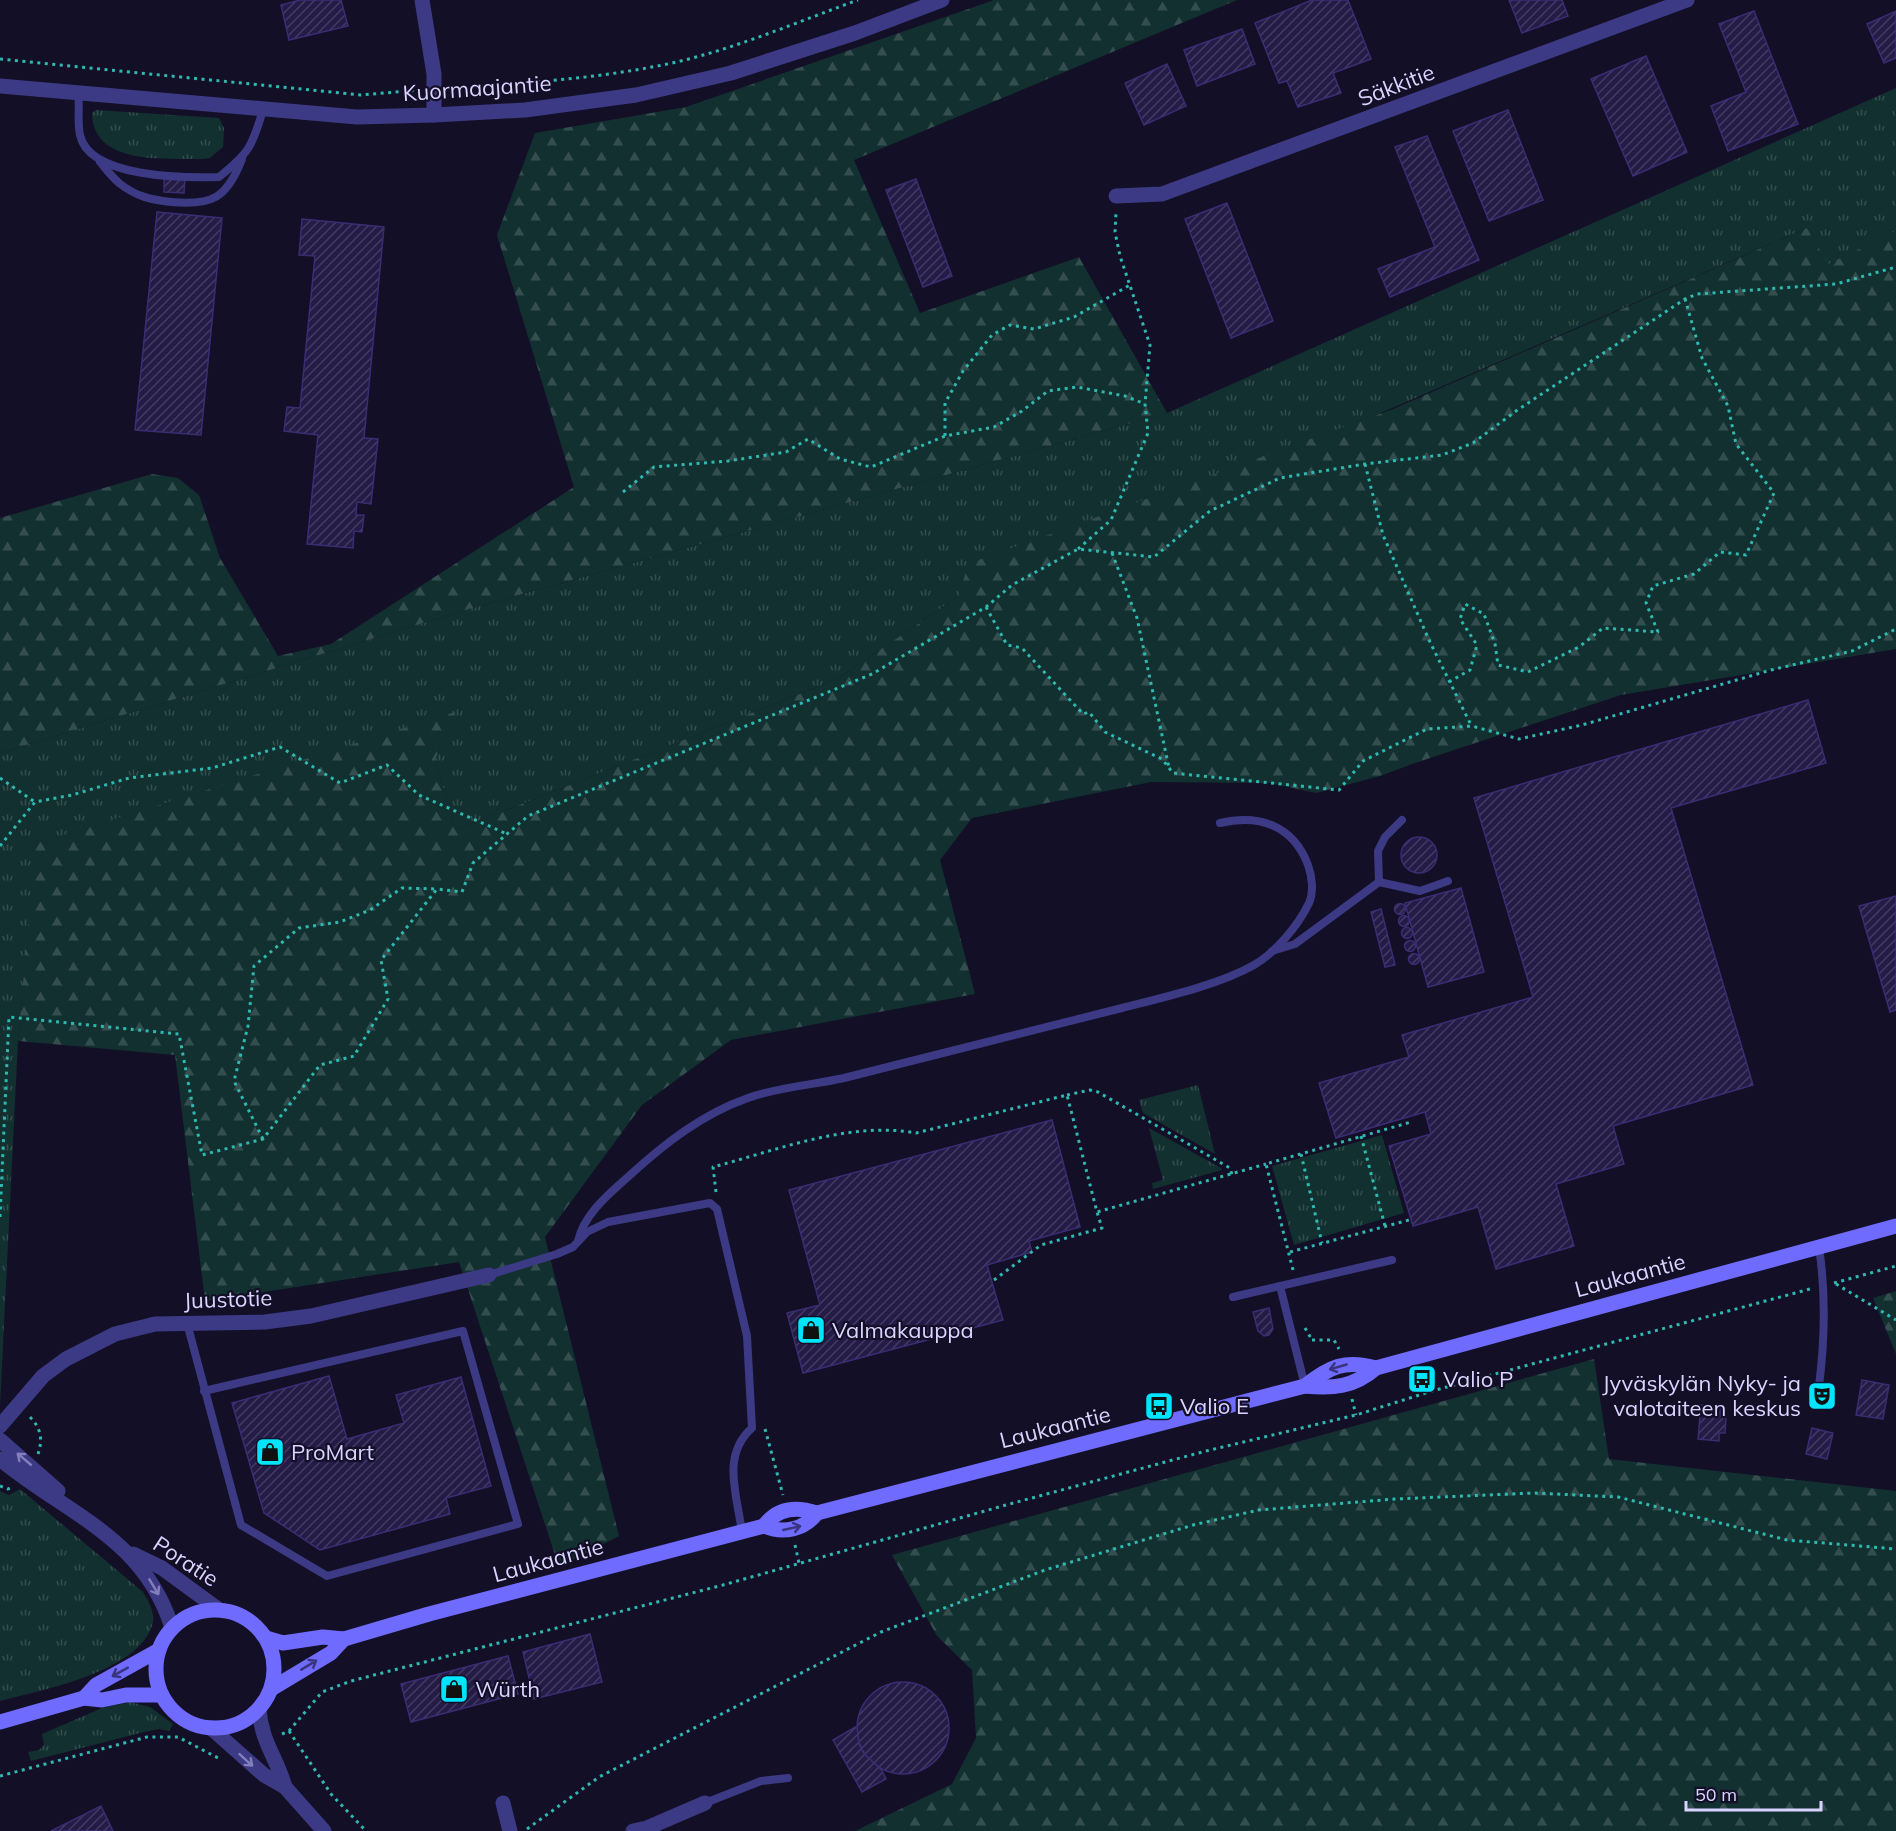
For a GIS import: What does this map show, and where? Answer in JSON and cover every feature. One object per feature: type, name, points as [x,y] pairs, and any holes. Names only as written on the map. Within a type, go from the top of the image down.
[{"type":"main road","name":"Laukaantie","points":[[266,1638],[284,1644],[322,1637],[344,1639],[764,1526],[772,1515],[787,1511],[801,1508],[817,1513],[1305,1386],[1326,1388],[1350,1385],[1364,1379],[1376,1368],[1896,1226]]},
{"type":"main road","name":"Laukaantie","points":[[1305,1386],[1324,1371],[1344,1364],[1358,1363],[1376,1368]]},
{"type":"main road","name":"Laukaantie","points":[[764,1526],[777,1532],[808,1524],[817,1513]]},
{"type":"main road","points":[[218,1609],[245,1618],[266,1638],[274,1663],[271,1689],[259,1709],[237,1724],[211,1728],[182,1718],[162,1695],[156,1673],[159,1650],[172,1628],[193,1614],[218,1609]]},
{"type":"main road","name":"Laukaantie","points":[[271,1689],[331,1653],[344,1639]]},
{"type":"main road","points":[[84,1698],[96,1685],[159,1650]]},
{"type":"main road","points":[[0,1722],[84,1698],[102,1700],[126,1695],[162,1695]]},
{"type":"street","points":[[422,0],[434,74],[434,116]]},
{"type":"street","name":"Kuormaajantie","points":[[0,86],[357,117],[434,116],[586,103],[686,85],[785,57],[942,0]]},
{"type":"street","name":"Säkkitie","points":[[1116,196],[1162,194],[1687,0]]},
{"type":"street","name":"Juustotie","points":[[0,1426],[43,1376],[66,1359],[115,1335],[155,1324],[265,1322],[311,1316],[489,1275]]},
{"type":"street","name":"Poratie","points":[[0,1440],[30,1464],[77,1510],[128,1551],[162,1568],[218,1609]]},
{"type":"street","name":"Poratie","points":[[0,1459],[21,1476],[77,1510]]},
{"type":"street","name":"Poratie","points":[[128,1551],[161,1599],[172,1628]]},
{"type":"street","points":[[259,1709],[264,1742],[279,1766],[285,1787]]},
{"type":"street","points":[[211,1728],[264,1775],[285,1787],[324,1831]]},
{"type":"street","points":[[503,1803],[510,1831]]},
{"type":"street","points":[[633,1831],[647,1828],[705,1803]]},
{"type":"lane","points":[[78,93],[80,136],[118,183],[146,199],[198,205],[221,194],[234,179],[243,158],[252,145],[263,110]]},
{"type":"lane","points":[[100,161],[145,174],[219,177],[243,158]]},
{"type":"lane","points":[[578,1241],[581,1228],[604,1199],[654,1153],[696,1123],[748,1098],[840,1078],[1185,992],[1253,966],[1272,951],[1310,901],[1312,876],[1302,851],[1286,831],[1265,823],[1239,819],[1220,823]]},
{"type":"lane","points":[[1379,882],[1378,851],[1385,837],[1402,820]]},
{"type":"lane","points":[[1272,951],[1295,944],[1379,882],[1420,891],[1448,880]]},
{"type":"lane","points":[[489,1275],[573,1247],[587,1232],[608,1222],[710,1203],[718,1212],[747,1336],[752,1428],[740,1438],[732,1460],[742,1532]]},
{"type":"lane","points":[[1819,1247],[1829,1284],[1819,1386]]},
{"type":"lane","points":[[1233,1297],[1392,1260]]},
{"type":"lane","points":[[1280,1286],[1305,1386]]},
{"type":"lane","points":[[187,1323],[204,1391],[241,1525],[327,1576],[518,1524],[463,1331],[204,1391]]},
{"type":"lane","points":[[705,1803],[760,1781],[788,1778]]},
{"type":"path","points":[[263,1139],[234,1081],[248,1026],[254,966],[299,928],[340,922],[370,910],[402,888],[462,892],[473,863],[528,816],[872,674],[986,607],[1012,585],[1078,549],[1111,520],[1148,433],[1146,404],[1150,345],[1115,232],[1116,196]]},
{"type":"path","points":[[1078,549],[1154,557],[1210,511],[1280,478],[1365,464],[1442,455],[1473,443],[1516,411],[1685,299],[1697,294],[1836,284],[1896,267]]},
{"type":"path","points":[[945,436],[945,403],[963,371],[992,335],[1010,326],[1034,329],[1074,317],[1130,285]]},
{"type":"path","points":[[1449,682],[1470,670],[1477,645],[1460,619],[1465,604],[1484,614],[1495,644],[1498,665],[1528,672],[1579,647],[1603,628],[1658,632],[1646,603],[1653,586],[1694,574],[1720,552],[1746,555],[1774,494],[1736,444],[1728,406],[1702,358],[1685,299]]},
{"type":"path","points":[[623,492],[654,467],[728,461],[786,452],[808,439],[840,459],[871,467],[945,436],[994,427],[1022,411],[1048,391],[1077,387],[1125,396],[1146,404]]},
{"type":"path","points":[[1365,464],[1383,535],[1449,682],[1472,726]]},
{"type":"path","points":[[1112,553],[1137,618],[1169,768]]},
{"type":"path","points":[[986,607],[1007,645],[1022,648],[1083,714],[1089,712],[1105,732],[1162,759],[1173,773],[1339,790],[1363,761],[1427,729],[1472,726],[1519,739],[1582,725],[1772,670],[1852,651],[1896,629]]},
{"type":"path","points":[[0,778],[35,801],[72,795],[129,778],[212,768],[280,747],[340,783],[387,765],[419,795],[507,834]]},
{"type":"path","points":[[0,846],[35,801]]},
{"type":"path","points":[[0,1217],[9,1017],[179,1034],[202,1155],[263,1139],[320,1065],[354,1056],[388,999],[381,960],[437,889]]},
{"type":"path","points":[[718,1212],[713,1167],[865,1130],[891,1128],[916,1133],[1090,1089],[1222,1163],[1230,1168],[1232,1175]]},
{"type":"path","points":[[994,1280],[1041,1245],[1102,1228],[1067,1095]]},
{"type":"path","points":[[1097,1212],[1411,1122]]},
{"type":"path","points":[[1361,1136],[1385,1227]]},
{"type":"path","points":[[1301,1154],[1322,1243]]},
{"type":"path","points":[[1266,1164],[1290,1252],[1295,1283]]},
{"type":"path","points":[[1290,1252],[1409,1220]]},
{"type":"path","points":[[264,1742],[289,1731],[322,1692],[351,1681],[493,1646],[1061,1490],[1356,1414],[1432,1390],[1896,1266]]},
{"type":"path","points":[[1829,1284],[1896,1320]]},
{"type":"path","points":[[1301,1322],[1312,1340]]},
{"type":"path","points":[[752,1404],[768,1436],[787,1511]]},
{"type":"path","points":[[523,1831],[599,1777],[881,1632],[1045,1570],[1193,1525],[1259,1510],[1395,1499],[1534,1493],[1618,1497],[1787,1540],[1896,1549]]},
{"type":"path","points":[[792,1528],[800,1563]]},
{"type":"path","points":[[289,1731],[331,1794],[366,1831]]},
{"type":"path","points":[[0,1776],[147,1737],[178,1737],[216,1759],[240,1754]]},
{"type":"green space","points":[[994,0],[1237,0],[854,160],[920,313],[1079,257],[1167,413],[462,611],[0,753],[0,518],[152,474],[178,478],[199,495],[220,558],[278,656],[331,644],[574,487],[497,235],[535,133],[686,107]]},
{"type":"green space","points":[[1896,88],[1896,231],[1827,265],[1807,228],[959,596],[837,679],[456,830],[435,760],[454,713],[36,844],[18,1041],[0,1406],[0,753],[462,611],[1167,413]]},
{"type":"green space","points":[[96,110],[219,118],[224,128],[223,147],[210,158],[202,159],[134,156],[117,151],[104,142],[95,130],[92,113]]},
{"type":"green space","points":[[1807,228],[1828,264],[1896,231],[1896,649],[1621,695],[1380,776],[1316,793],[1270,783],[1151,782],[972,818],[940,860],[975,994],[731,1040],[642,1105],[545,1237],[619,1536],[559,1567],[459,1262],[205,1301],[175,1055],[18,1041],[35,844],[455,712],[435,760],[456,830],[837,679],[959,596],[968,564],[1393,409]]},
{"type":"green space","points":[[1198,1085],[1215,1154],[1143,1113],[1139,1100]]},
{"type":"green space","points":[[1149,1128],[1222,1170],[1153,1189],[1152,1183],[1163,1180]]},
{"type":"green space","points":[[1382,1135],[1404,1213],[1294,1245],[1272,1166]]},
{"type":"green space","points":[[1896,1291],[1896,1354],[1873,1298]]},
{"type":"green space","points":[[1594,1359],[1609,1459],[1896,1491],[1896,1831],[855,1831],[952,1784],[976,1738],[972,1670],[937,1636],[892,1555]]},
{"type":"green space","points":[[20,1489],[143,1592],[152,1610],[153,1622],[145,1639],[130,1654],[111,1666],[64,1684],[0,1701],[0,1491],[9,1495]]},
{"type":"green space","points":[[130,1702],[150,1707],[173,1724],[169,1731],[159,1729],[144,1732],[31,1761],[28,1752],[39,1750],[44,1745],[42,1734],[102,1708]]},
{"type":"building","points":[[300,0],[341,0],[348,26],[289,40],[281,5]]},
{"type":"building","points":[[1312,0],[1348,0],[1371,59],[1333,73],[1341,93],[1298,107],[1287,81],[1279,83],[1255,23]]},
{"type":"building","points":[[1509,0],[1562,0],[1568,16],[1522,33]]},
{"type":"building","points":[[1754,11],[1798,124],[1728,151],[1711,106],[1746,92],[1719,24]]},
{"type":"building","points":[[1896,11],[1896,58],[1884,63],[1867,24]]},
{"type":"building","points":[[1242,29],[1255,64],[1197,86],[1184,50]]},
{"type":"building","points":[[1646,56],[1687,152],[1633,176],[1591,79]]},
{"type":"building","points":[[1167,64],[1186,106],[1144,125],[1125,83]]},
{"type":"building","points":[[1508,110],[1543,200],[1489,221],[1453,131]]},
{"type":"building","points":[[1427,136],[1479,260],[1390,297],[1378,269],[1435,247],[1395,147]]},
{"type":"building","points":[[164,178],[185,179],[184,193],[164,192]]},
{"type":"building","points":[[916,179],[952,276],[923,287],[886,190]]},
{"type":"building","points":[[1227,203],[1273,321],[1231,338],[1185,219]]},
{"type":"building","points":[[157,212],[222,218],[201,435],[135,430]]},
{"type":"building","points":[[302,219],[384,227],[364,438],[378,439],[371,504],[357,502],[356,515],[364,515],[362,532],[354,531],[353,548],[307,544],[318,435],[284,431],[287,407],[300,408],[315,256],[299,255]]},
{"type":"building","points":[[1808,700],[1826,763],[1671,808],[1753,1085],[1613,1126],[1624,1164],[1556,1184],[1574,1246],[1496,1269],[1478,1207],[1413,1226],[1389,1146],[1431,1134],[1425,1112],[1336,1138],[1319,1083],[1409,1057],[1402,1035],[1533,997],[1474,798]]},
{"type":"building","points":[[1419,837],[1432,842],[1437,855],[1432,868],[1419,873],[1406,868],[1401,855],[1406,842]]},
{"type":"building","points":[[1461,888],[1484,972],[1428,987],[1405,903]]},
{"type":"building","points":[[1896,896],[1896,1010],[1890,1012],[1859,906]]},
{"type":"building","points":[[1400,904],[1404,905],[1404,913],[1400,914],[1396,913],[1395,909],[1396,905]]},
{"type":"building","points":[[1381,909],[1395,965],[1385,967],[1371,912]]},
{"type":"building","points":[[1404,916],[1408,917],[1408,925],[1404,926],[1400,925],[1399,921],[1400,917]]},
{"type":"building","points":[[1407,928],[1411,929],[1411,937],[1407,938],[1403,937],[1402,933],[1403,929]]},
{"type":"building","points":[[1410,941],[1414,942],[1414,950],[1410,951],[1406,950],[1405,946],[1406,942]]},
{"type":"building","points":[[1414,954],[1418,955],[1418,963],[1414,964],[1410,963],[1409,959],[1410,955]]},
{"type":"building","points":[[1052,1120],[1080,1227],[1029,1241],[1032,1252],[987,1265],[1003,1320],[803,1373],[787,1313],[820,1305],[789,1190]]},
{"type":"building","points":[[1269,1308],[1273,1329],[1269,1335],[1264,1336],[1258,1331],[1253,1312]]},
{"type":"building","points":[[329,1376],[347,1439],[404,1423],[396,1395],[461,1377],[491,1486],[446,1498],[450,1514],[320,1550],[264,1513],[232,1403]]},
{"type":"building","points":[[1862,1380],[1889,1385],[1883,1419],[1856,1415]]},
{"type":"building","points":[[1701,1405],[1721,1406],[1720,1416],[1726,1417],[1725,1433],[1719,1433],[1719,1441],[1698,1439]]},
{"type":"building","points":[[1812,1428],[1833,1433],[1827,1459],[1806,1454]]},
{"type":"building","points":[[590,1634],[602,1682],[534,1699],[523,1652]]},
{"type":"building","points":[[508,1656],[518,1694],[411,1722],[401,1684]]},
{"type":"building","points":[[903,1682],[921,1685],[936,1695],[946,1710],[949,1728],[946,1746],[936,1761],[921,1771],[903,1774],[885,1771],[870,1761],[860,1746],[857,1728],[860,1710],[870,1695],[885,1685]]},
{"type":"building","points":[[857,1726],[859,1744],[864,1754],[881,1769],[886,1779],[862,1792],[833,1740]]},
{"type":"building","points":[[101,1806],[113,1831],[51,1831]]},
{"type":"place","name":"Valmakauppa","points":[[811,1330]]},
{"type":"place","name":"Valio P","points":[[1422,1379]]},
{"type":"place","name":"Jyväskylän Nyky- ja valotaiteen keskus","points":[[1822,1396]]},
{"type":"place","name":"Valio E","points":[[1159,1406]]},
{"type":"place","name":"ProMart","points":[[270,1452]]},
{"type":"place","name":"Würth","points":[[454,1689]]}]
